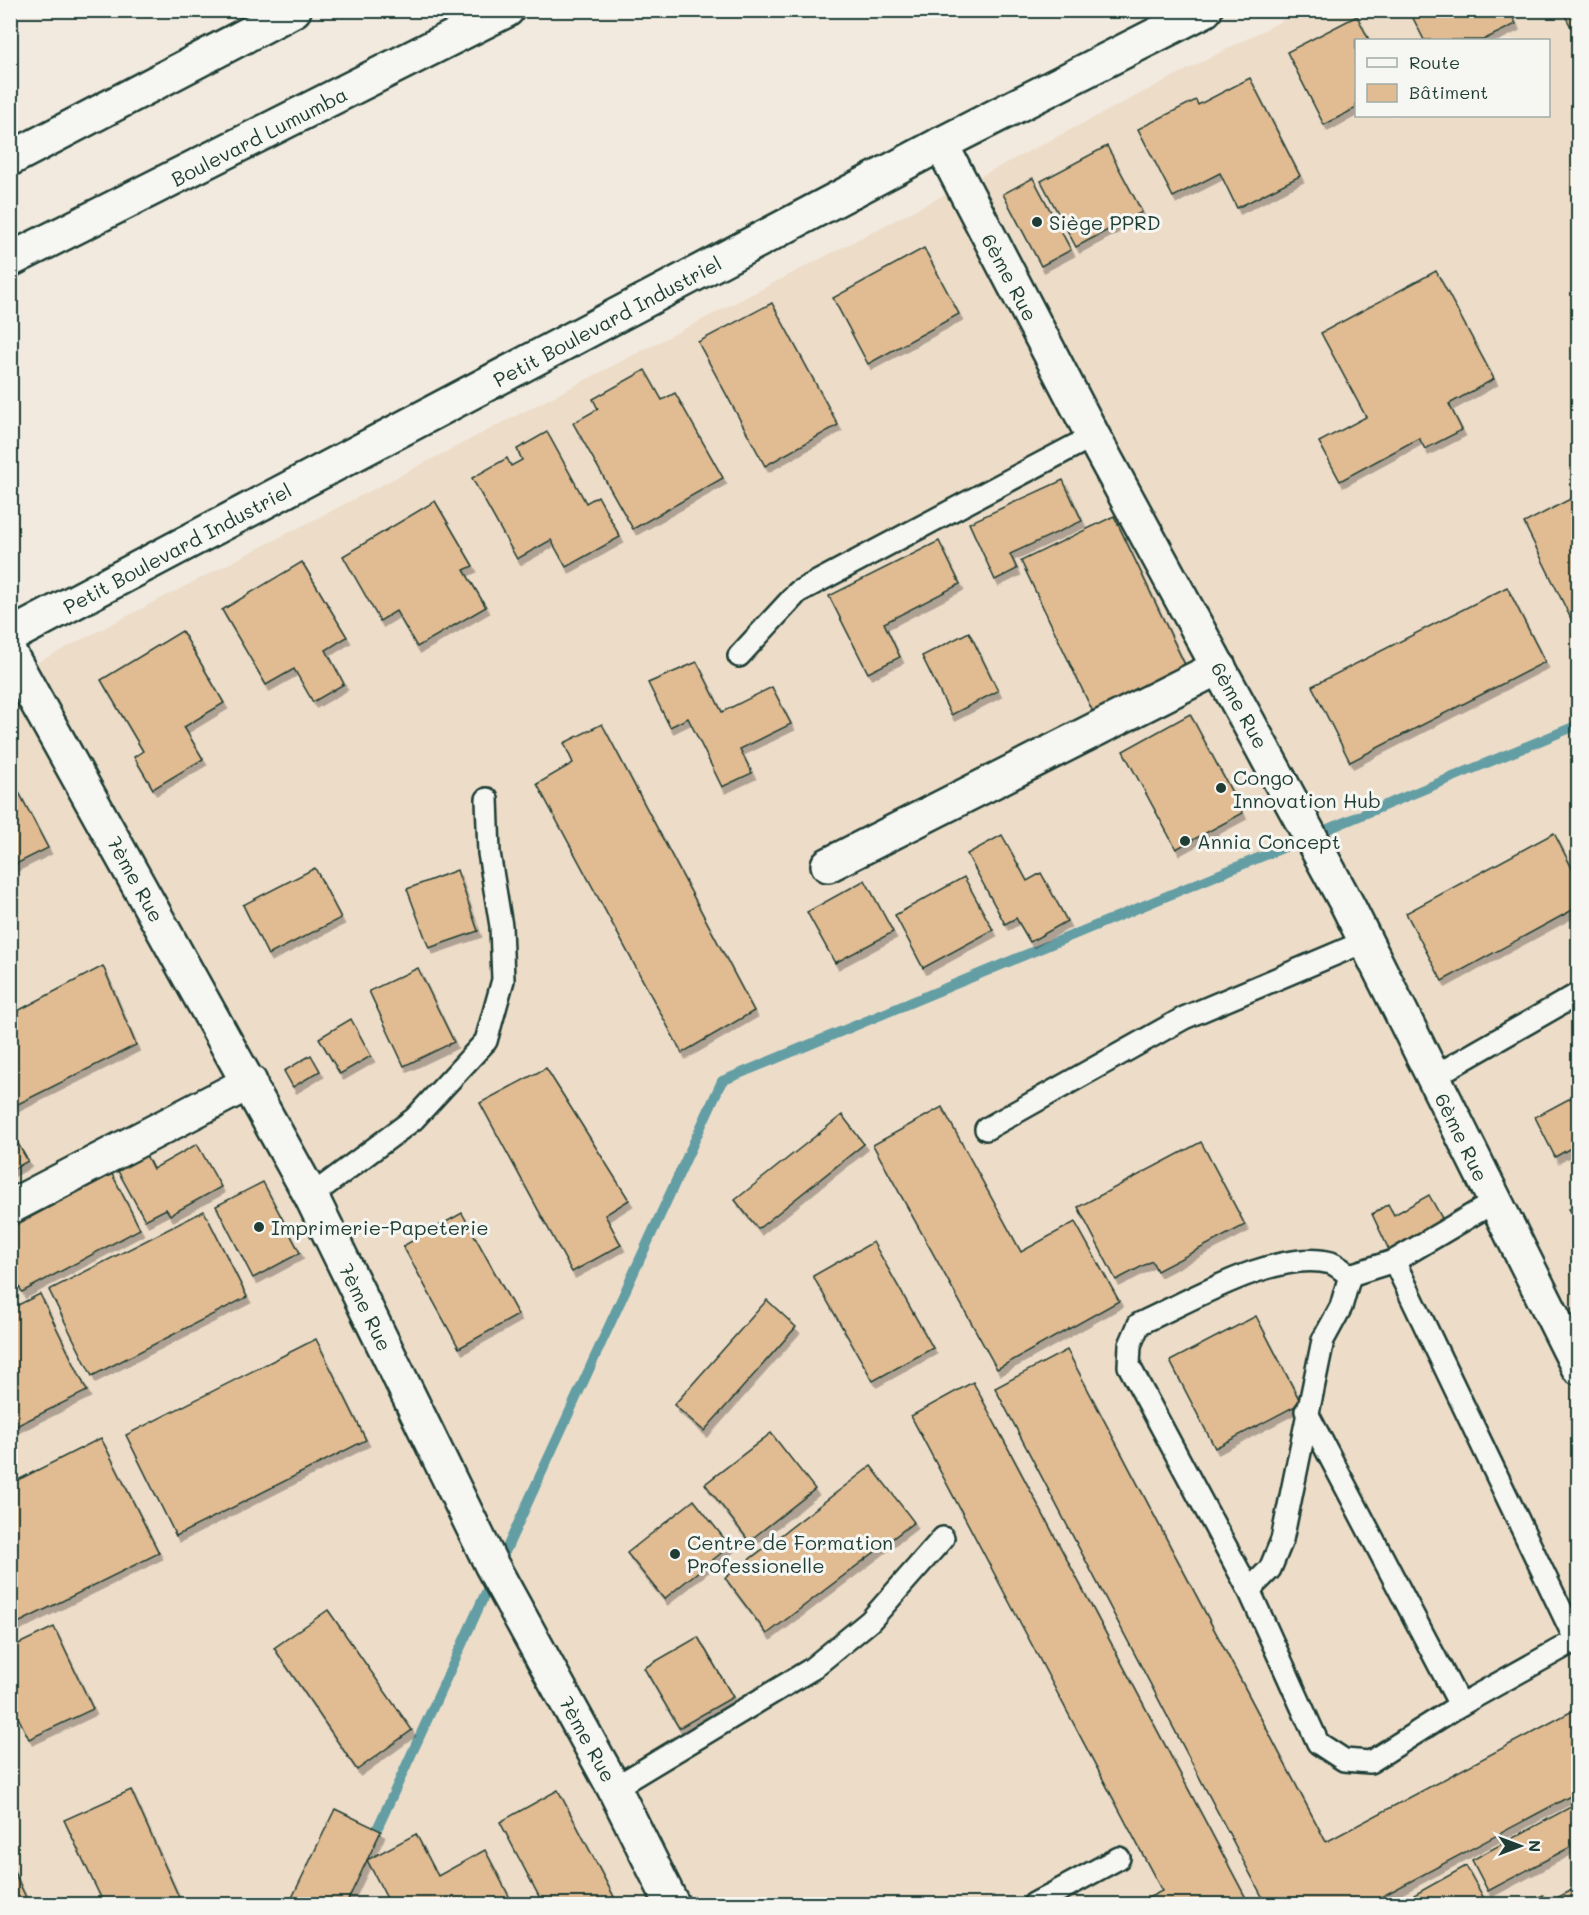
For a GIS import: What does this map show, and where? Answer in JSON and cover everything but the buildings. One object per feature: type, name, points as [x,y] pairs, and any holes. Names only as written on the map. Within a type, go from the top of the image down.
[{"type":"main road","points":[[10,159],[294,10]]},
{"type":"main road","name":"Boulevard Lumumba","points":[[10,260],[507,10]]},
{"type":"main road","name":"Petit Boulevard Industriel","points":[[10,636],[941,144],[1205,10]]},
{"type":"main road","name":"6ème Rue","points":[[941,144],[1093,436],[1310,833],[1578,1367]]},
{"type":"main road","name":"7ème Rue","points":[[10,654],[250,1082],[311,1196],[491,1564],[614,1788],[672,1905]]},
{"type":"main road","points":[[828,865],[1219,667]]},
{"type":"main road","points":[[10,1207],[250,1082]]},
{"type":"lane","points":[[739,656],[798,592],[1093,436]]},
{"type":"lane","points":[[311,1196],[414,1119],[486,1041],[503,980],[501,926],[489,853],[487,799]]},
{"type":"lane","points":[[986,1129],[1184,1018],[1365,941]]},
{"type":"lane","points":[[1433,1077],[1578,993]]},
{"type":"lane","points":[[1394,1261],[1577,1640],[1460,1705],[1370,1762],[1344,1760],[1318,1743],[1249,1590],[1129,1366],[1130,1345],[1139,1324],[1267,1266],[1302,1262],[1331,1263],[1350,1275],[1394,1261],[1494,1202]]},
{"type":"lane","points":[[1249,1590],[1270,1569],[1282,1540],[1306,1411],[1323,1340],[1341,1307],[1350,1275]]},
{"type":"lane","points":[[1306,1411],[1460,1705]]},
{"type":"lane","points":[[614,1788],[810,1670],[870,1621],[943,1538]]},
{"type":"lane","points":[[1034,1905],[1119,1858]]},
{"type":"shaded area","points":[[1301,11],[1578,11],[1578,1904],[11,1904],[11,676]]},
{"type":"waterway","points":[[499,1565],[722,1081],[1578,725]]},
{"type":"waterway","points":[[372,1840],[492,1579]]},
{"type":"place","name":"Siège PPRD","points":[[1037,222]]},
{"type":"place","name":"Congo Innovation Hub","points":[[1221,788]]},
{"type":"place","name":"Annia Concept","points":[[1185,841]]},
{"type":"place","name":"Imprimerie-Papeterie","points":[[259,1227]]},
{"type":"place","name":"Centre de Formation Professionelle","points":[[675,1554]]}]
